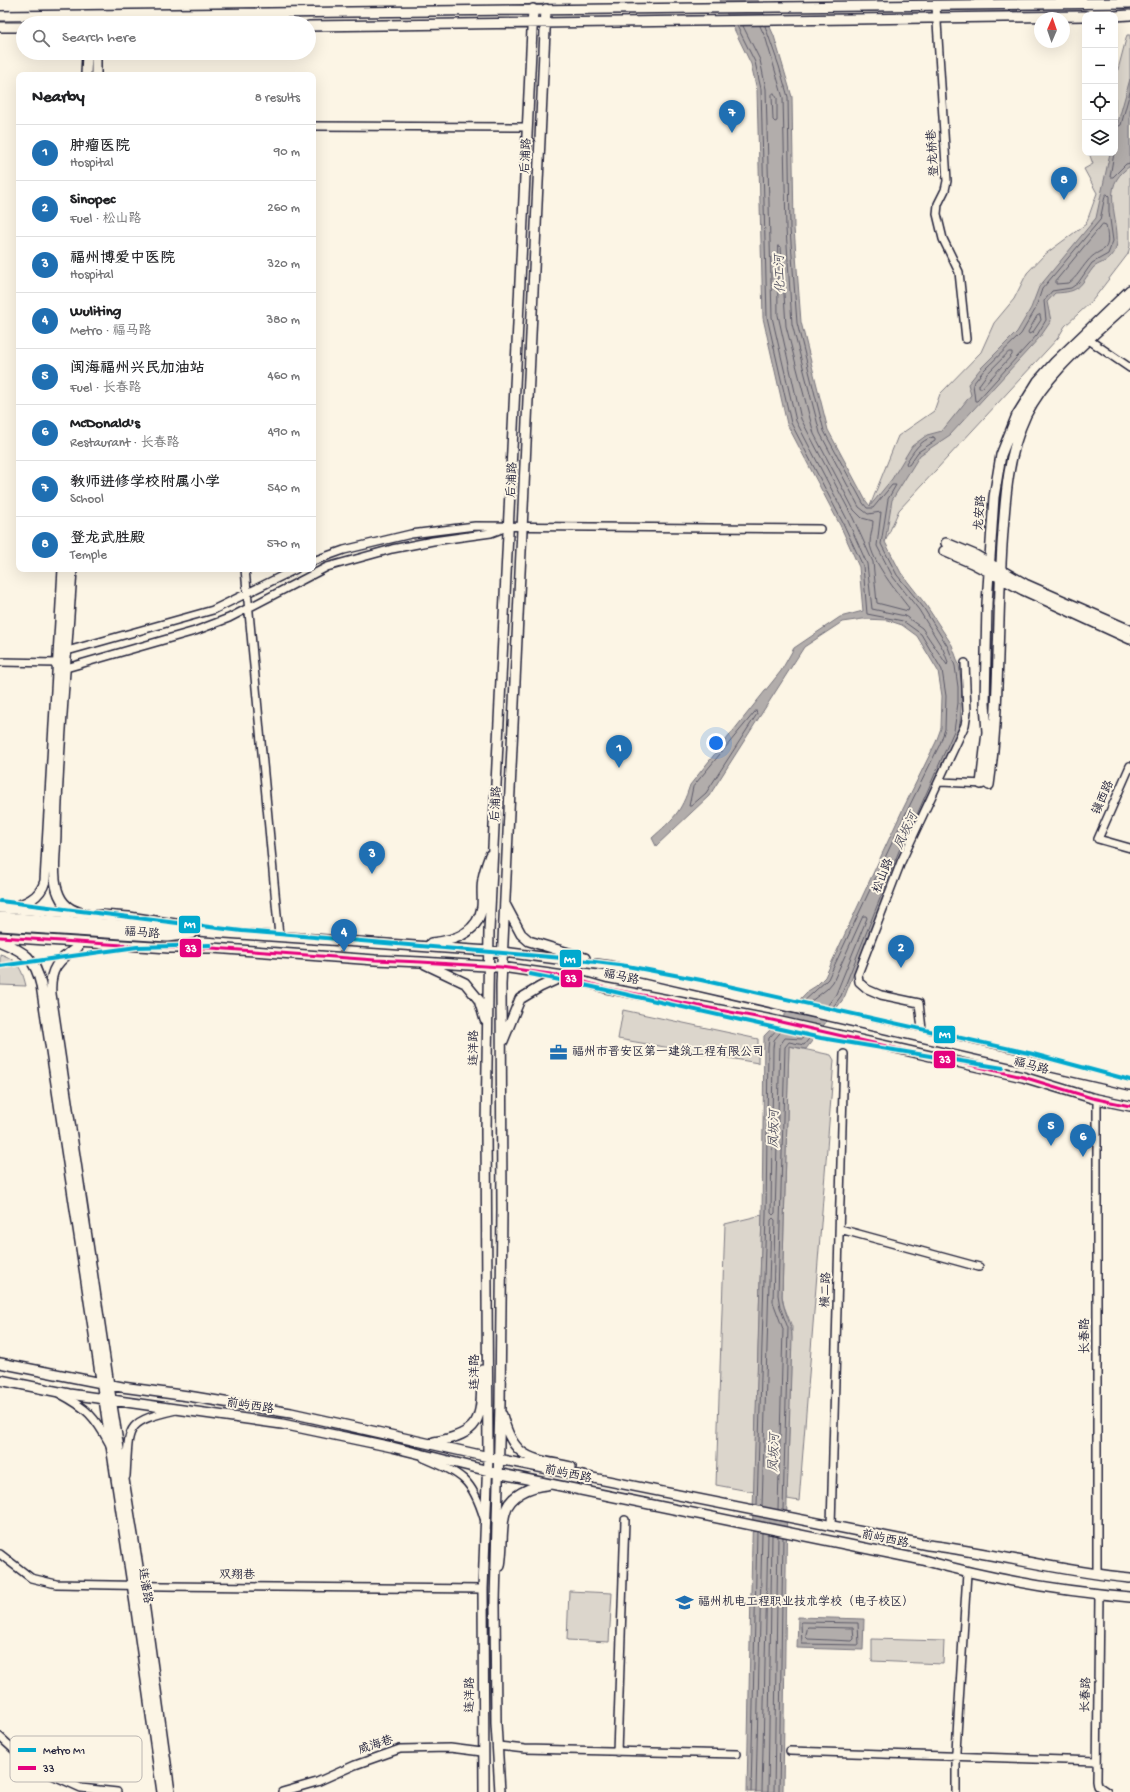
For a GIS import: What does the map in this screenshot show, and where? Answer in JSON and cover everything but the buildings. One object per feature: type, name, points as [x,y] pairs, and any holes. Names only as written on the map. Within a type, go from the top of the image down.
[{"type":"highway","points":[[0,918],[168,928]]},
{"type":"main road","points":[[225,16],[533,9],[766,8],[1130,3]]},
{"type":"main road","name":"后浦路","points":[[489,951],[507,527],[533,9]]},
{"type":"main road","name":"后浦路","points":[[502,952],[546,9]]},
{"type":"main road","points":[[1118,16],[1130,15]]},
{"type":"main road","points":[[0,16],[16,17]]},
{"type":"main road","points":[[316,26],[1082,16]]},
{"type":"main road","points":[[0,27],[16,27]]},
{"type":"main road","points":[[86,72],[87,60]]},
{"type":"main road","points":[[96,60],[96,72]]},
{"type":"main road","name":"龙安路","points":[[985,784],[987,732],[985,697],[989,568],[998,470],[1005,444],[1017,416],[1031,392],[1051,366],[1130,290]]},
{"type":"main road","name":"龙安路","points":[[985,784],[996,734],[1000,574],[1005,499],[1012,460],[1020,430],[1026,416],[1041,392],[1057,371],[1130,301]]},
{"type":"main road","points":[[945,547],[975,556],[989,568],[1023,590],[1130,639]]},
{"type":"main road","points":[[4,909],[26,903],[35,898],[45,882],[63,572]]},
{"type":"main road","points":[[72,572],[57,786],[56,884],[59,895],[68,908],[90,915]]},
{"type":"main road","points":[[1000,574],[1130,630]]},
{"type":"main road","points":[[404,945],[452,940],[462,936],[470,929],[481,910],[482,880],[494,840]]},
{"type":"main road","points":[[504,902],[521,934],[529,941],[611,966]]},
{"type":"main road","points":[[4,909],[149,919],[212,931]]},
{"type":"main road","name":"福马路","points":[[0,926],[167,937],[212,931]]},
{"type":"main road","name":"福马路","points":[[168,928],[502,952],[611,966],[1130,1085]]},
{"type":"main road","points":[[0,940],[161,952],[212,948]]},
{"type":"main road","points":[[0,940],[28,956],[39,975],[105,1384]]},
{"type":"main road","name":"福马路","points":[[0,940],[169,948],[212,948],[375,960],[489,966],[564,976],[606,988],[824,1031],[1023,1077],[1097,1099],[1130,1106]]},
{"type":"main road","points":[[78,947],[58,962],[52,974],[51,988],[105,1384]]},
{"type":"main road","name":"连洋路","points":[[484,1792],[482,1752],[483,1589],[488,1457],[486,1208],[489,951]]},
{"type":"main road","name":"连洋路","points":[[500,1792],[496,1723],[495,1603],[497,1473],[500,1404],[502,952]]},
{"type":"main road","points":[[420,962],[465,983],[479,1000],[488,1029]]},
{"type":"main road","points":[[501,1046],[520,999],[540,987],[564,976]]},
{"type":"main road","points":[[430,1443],[462,1435],[473,1426],[479,1417],[481,1407],[482,1358],[488,1319]]},
{"type":"main road","name":"前屿西路","points":[[0,1363],[105,1384],[247,1405],[430,1443],[488,1457],[831,1526],[1097,1574],[1130,1578]]},
{"type":"main road","name":"前屿西路","points":[[0,1380],[54,1391],[282,1424],[408,1451],[497,1473],[923,1560],[967,1573],[1100,1594],[1130,1597]]},
{"type":"main road","name":"连潘路","points":[[105,1384],[125,1490],[162,1792]]},
{"type":"main road","name":"连潘路","points":[[107,1399],[110,1446],[136,1586],[170,1792]]},
{"type":"main road","points":[[500,1404],[510,1439],[527,1457],[638,1487]]},
{"type":"main road","points":[[495,1603],[503,1547],[505,1510],[516,1497],[527,1490],[539,1486],[561,1486]]},
{"type":"street","name":"登龙桥巷","points":[[936,6],[947,181],[946,190],[938,204],[937,214],[943,239],[959,272],[966,339]]},
{"type":"street","points":[[316,126],[527,127]]},
{"type":"street","points":[[1089,340],[1130,368]]},
{"type":"street","points":[[316,560],[351,548],[430,531],[475,526],[522,528],[820,529]]},
{"type":"street","points":[[316,571],[342,562],[412,545],[491,533],[507,527]]},
{"type":"street","points":[[244,572],[279,936]]},
{"type":"street","points":[[57,663],[67,651],[213,610],[290,572]]},
{"type":"street","points":[[0,662],[57,663],[66,668],[195,631],[229,618],[314,572]]},
{"type":"street","name":"松山路","points":[[923,1038],[919,1003],[873,992],[859,982],[858,974],[901,862],[960,740],[967,719],[965,663]]},
{"type":"street","name":"镇西路","points":[[1130,766],[1098,839],[1130,848]]},
{"type":"street","points":[[940,782],[985,784]]},
{"type":"street","name":"横二路","points":[[831,1526],[844,1054]]},
{"type":"street","name":"长春路","points":[[1097,1099],[1097,1574]]},
{"type":"street","points":[[840,1228],[979,1267]]},
{"type":"street","points":[[54,1391],[87,1410],[100,1427],[110,1446]]},
{"type":"street","points":[[125,1490],[128,1436],[133,1426],[149,1416],[182,1409]]},
{"type":"street","points":[[408,1451],[456,1472],[472,1487],[478,1498],[485,1520]]},
{"type":"street","points":[[617,1752],[625,1520]]},
{"type":"street","name":"双翔巷","points":[[0,1554],[22,1573],[37,1581],[56,1584],[483,1589]]},
{"type":"street","points":[[956,1792],[956,1756],[967,1573]]},
{"type":"street","name":"长春路","points":[[1100,1594],[1097,1783],[1100,1788],[1106,1792]]},
{"type":"street","points":[[0,1737],[10,1746]]},
{"type":"street","points":[[498,1746],[617,1752],[737,1754]]},
{"type":"street","name":"威海巷","points":[[282,1792],[316,1782],[355,1765],[400,1749],[450,1748],[482,1752]]},
{"type":"street","points":[[790,1751],[1097,1762]]},
{"type":"street","points":[[68,1782],[81,1788],[117,1792]]},
{"type":"shaded area","points":[[1127,35],[1130,35],[1130,246],[1128,254],[1092,301],[1065,326],[1058,338],[899,510],[885,542],[870,506],[898,436],[934,411],[940,394],[981,352],[994,323],[1014,299],[1027,273],[1044,255],[1086,224],[1097,193],[1084,169],[1093,164],[1090,156],[1118,156],[1118,70]]},
{"type":"shaded area","points":[[0,954],[15,962],[23,975],[26,986],[0,985]]},
{"type":"shaded area","points":[[623,1010],[758,1039],[758,1063],[618,1039]]},
{"type":"shaded area","points":[[789,1046],[831,1055],[834,1060],[799,1501],[787,1499],[792,1327],[782,1296]]},
{"type":"shaded area","points":[[762,1215],[754,1492],[716,1485],[725,1224]]},
{"type":"shaded area","points":[[569,1591],[612,1593],[609,1642],[567,1640]]},
{"type":"shaded area","points":[[872,1639],[944,1641],[943,1664],[872,1661]]},
{"type":"water","points":[[720,0],[758,0],[774,36],[792,97],[794,228],[801,322],[828,430],[870,506],[892,479],[912,446],[927,435],[942,431],[971,395],[968,384],[981,368],[1017,332],[1031,308],[1039,287],[1096,218],[1109,156],[1118,156],[1118,122],[1130,79],[1130,166],[1117,179],[1113,188],[1113,209],[1117,230],[1116,249],[1109,259],[1093,268],[1081,284],[1074,290],[1055,293],[1047,302],[1051,321],[1040,337],[950,435],[920,455],[892,500],[885,542],[901,573],[926,605],[952,645],[959,665],[962,687],[960,722],[958,732],[897,865],[844,998],[806,1049],[789,1046],[782,1296],[791,1327],[792,1338],[787,1499],[783,1792],[747,1792],[752,1542],[762,1215],[764,1036],[808,991],[816,986],[825,977],[902,811],[936,742],[941,728],[942,696],[938,671],[917,636],[902,625],[887,620],[863,619],[842,622],[804,647],[709,796],[656,846],[652,838],[676,815],[687,795],[690,785],[781,671],[794,648],[840,617],[863,611],[859,567],[840,525],[787,424],[763,318],[757,90],[751,64]]},
{"type":"water","points":[[798,1617],[864,1619],[863,1650],[797,1648]]},
{"type":"metro line","name":"M1","points":[[0,901],[242,931],[563,958],[627,966],[701,980],[1033,1054],[1130,1080]]},
{"type":"metro line","name":"M1","points":[[0,966],[137,947],[210,945]]},
{"type":"metro line","name":"M1","points":[[530,974],[821,1038],[1003,1068]]},
{"type":"transit line","name":"33","points":[[0,937],[169,948],[212,948],[375,960],[501,967],[564,976],[606,988],[772,1020],[1023,1077],[1092,1098],[1130,1106]]},
{"type":"place","name":"教师进修学校附属小学","points":[[732,133]]},
{"type":"place","name":"登龙武胜殿","points":[[1064,200]]},
{"type":"place","name":"肿瘤医院","points":[[619,768]]},
{"type":"place","name":"福州博爱中医院","points":[[372,874]]},
{"type":"place","name":"Wuliting","points":[[344,952]]},
{"type":"place","name":"Sinopec","points":[[901,968]]},
{"type":"place","name":"福州市晋安区第一建筑工程有限公司","points":[[559,1053]]},
{"type":"place","name":"闽海福州兴民加油站","points":[[1051,1146]]},
{"type":"place","name":"McDonald's","points":[[1083,1157]]},
{"type":"place","name":"福州机电工程职业技术学校（电子校区）","points":[[685,1603]]},
{"type":"water label","name":"化工河","points":[[781,274]]},
{"type":"water label","name":"凤坂河","points":[[907,831]]},
{"type":"water label","name":"凤坂河","points":[[775,1129]]},
{"type":"water label","name":"凤坂河","points":[[775,1453]]}]
